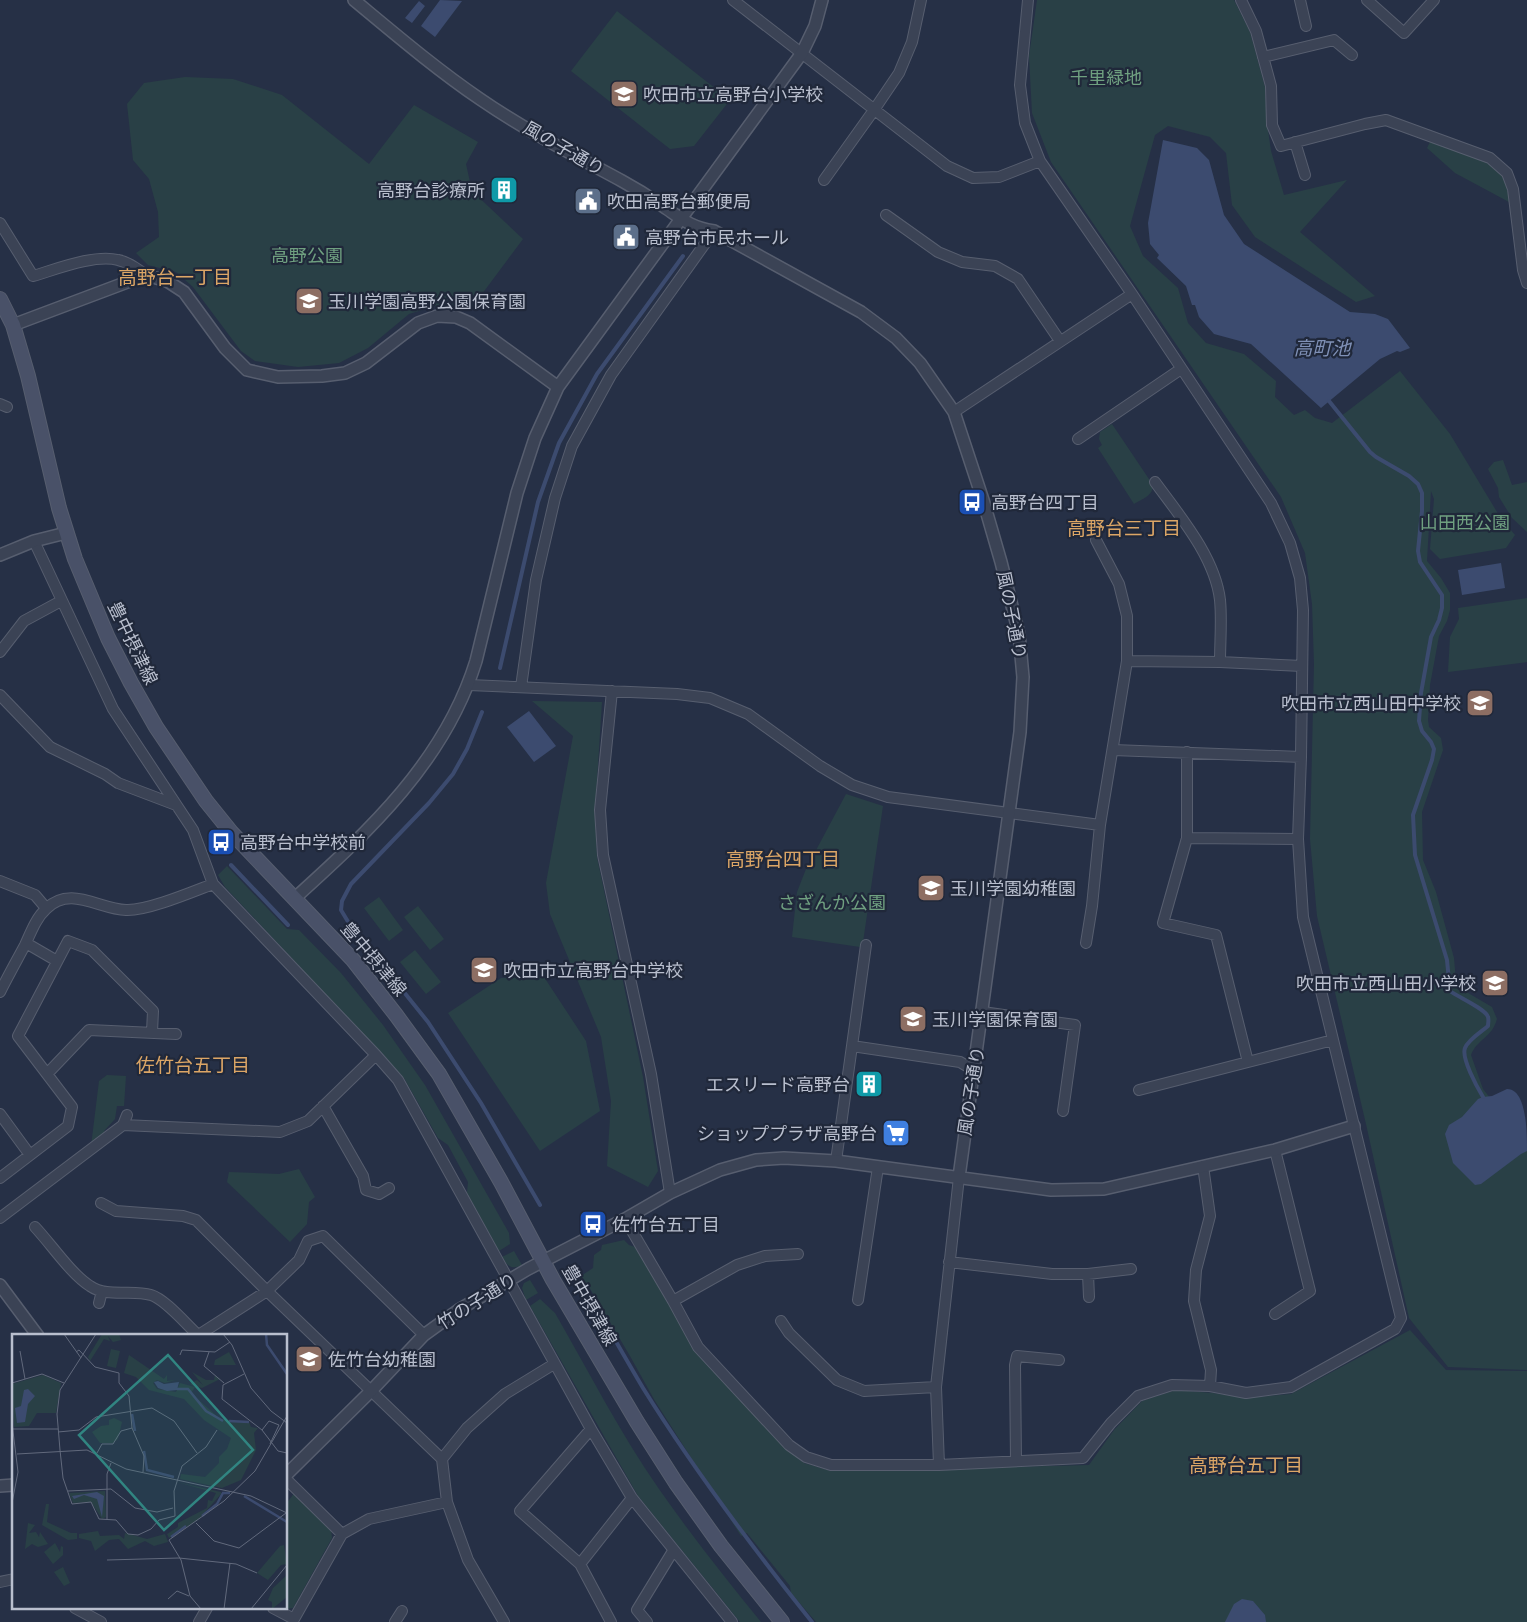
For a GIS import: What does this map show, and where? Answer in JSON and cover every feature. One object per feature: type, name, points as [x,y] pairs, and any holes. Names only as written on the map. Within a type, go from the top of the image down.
[{"type":"main road","name":"豊中摂津線","points":[[0,298],[13,325],[28,376],[66,533],[108,638],[156,727],[221,820],[353,960],[396,1014],[439,1074],[623,1398],[676,1483],[721,1546],[782,1622]]},
{"type":"street","name":"風の子通り","points":[[354,0],[481,100],[580,160],[622,181],[681,220],[698,229],[714,232],[861,312],[896,338],[920,363],[954,412],[998,553],[1019,634],[1023,677],[1020,732],[959,1177]]},
{"type":"street","points":[[733,0],[947,166],[973,178],[999,177],[1040,161]]},
{"type":"street","points":[[295,898],[386,812],[434,752],[469,685],[517,492],[535,438],[558,387],[802,53],[815,26],[822,0]]},
{"type":"street","points":[[824,180],[900,73],[912,42],[921,0]]},
{"type":"street","points":[[624,1219],[698,1347],[789,1445],[806,1457],[831,1465],[938,1465],[1083,1458],[1111,1423],[1138,1396],[1172,1385],[1210,1386],[1246,1393],[1290,1388],[1396,1330],[1401,1318],[1303,917],[1298,839],[1303,610],[1300,578],[1290,542],[1271,503],[1132,294],[1040,161],[1025,123],[1020,85],[1028,0]]},
{"type":"street","points":[[1241,0],[1256,31],[1271,86],[1272,125],[1281,146],[1386,120],[1490,158],[1507,173],[1513,188],[1523,234],[1523,270],[1527,284]]},
{"type":"street","points":[[1300,0],[1306,26]]},
{"type":"street","points":[[1367,0],[1404,33],[1434,0]]},
{"type":"street","points":[[1263,58],[1334,40],[1352,55]]},
{"type":"street","points":[[1295,142],[1305,175]]},
{"type":"street","points":[[886,215],[938,252],[962,262],[995,266],[1018,278],[1060,341]]},
{"type":"street","points":[[0,223],[33,276],[100,258],[131,264],[146,275],[167,281],[184,292],[225,348],[247,370],[278,377],[322,376],[345,373],[366,363],[418,323],[437,316],[456,317],[470,323],[558,387]]},
{"type":"street","points":[[521,687],[536,580],[555,498],[572,446],[611,376],[714,232]]},
{"type":"street","points":[[13,325],[146,275]]},
{"type":"street","points":[[954,412],[1132,294]]},
{"type":"street","points":[[1078,439],[1181,369]]},
{"type":"street","points":[[1155,482],[1194,536],[1211,567],[1220,599],[1220,662]]},
{"type":"street","points":[[0,555],[34,541],[66,533]]},
{"type":"street","points":[[1086,943],[1092,906],[1100,825],[1127,661],[1127,616],[1119,584],[1096,540]]},
{"type":"street","points":[[34,541],[113,709],[193,830],[213,884],[398,1080],[554,1364],[632,1498],[732,1622]]},
{"type":"street","points":[[0,652],[24,622],[61,601]]},
{"type":"street","points":[[1127,661],[1220,662],[1302,666]]},
{"type":"street","points":[[469,685],[677,694],[710,698],[748,714],[820,766],[852,785],[888,797],[1100,825]]},
{"type":"street","points":[[612,692],[600,810],[603,854],[651,1074],[670,1193]]},
{"type":"street","points":[[0,695],[50,747],[105,774],[118,783],[176,805]]},
{"type":"street","points":[[1113,750],[1301,757]]},
{"type":"street","points":[[1187,752],[1186,838],[1163,923],[1216,935],[1248,1062]]},
{"type":"street","points":[[1186,838],[1298,839]]},
{"type":"street","points":[[0,881],[35,895],[46,908]]},
{"type":"street","points":[[0,992],[39,917],[46,908],[55,902],[66,898],[82,899],[113,909],[127,910],[144,908],[213,884]]},
{"type":"street","points":[[0,1178],[68,1126],[72,1107],[18,1036],[68,941],[92,950],[153,1011],[152,1032]]},
{"type":"street","points":[[26,943],[57,961]]},
{"type":"street","points":[[836,1161],[866,945]]},
{"type":"street","points":[[983,1012],[1075,1025],[1063,1110]]},
{"type":"street","points":[[47,1074],[89,1030],[176,1034]]},
{"type":"street","points":[[1139,1090],[1333,1040]]},
{"type":"street","points":[[852,1046],[960,1062],[974,1071]]},
{"type":"street","points":[[0,1218],[125,1120],[280,1132],[308,1121],[376,1055]]},
{"type":"street","points":[[323,1106],[362,1176],[366,1190],[379,1194],[388,1188]]},
{"type":"street","points":[[0,1114],[30,1155]]},
{"type":"street","points":[[544,1261],[670,1193],[720,1170],[756,1160],[784,1158],[836,1161],[1051,1190],[1104,1189],[1275,1150],[1354,1126]]},
{"type":"street","points":[[1275,1150],[1310,1291],[1275,1314]]},
{"type":"street","points":[[1203,1166],[1210,1216],[1196,1270],[1194,1301],[1210,1370],[1210,1386]]},
{"type":"street","points":[[858,1300],[878,1167]]},
{"type":"street","points":[[938,1465],[936,1387],[959,1177]]},
{"type":"street","points":[[101,1202],[116,1211],[183,1216],[196,1220],[267,1291],[442,1458],[447,1502],[468,1560],[504,1622]]},
{"type":"street","points":[[35,1227],[74,1272],[90,1286],[102,1291],[151,1295],[171,1309],[196,1334]]},
{"type":"street","points":[[199,1334],[267,1291],[299,1260],[308,1241],[323,1236],[424,1335]]},
{"type":"street","points":[[673,1301],[737,1265],[765,1256],[798,1254]]},
{"type":"street","name":"竹の子通り","points":[[288,1473],[371,1391],[424,1335],[460,1309],[544,1261]]},
{"type":"street","points":[[949,1262],[1052,1274],[1088,1274],[1131,1269]]},
{"type":"street","points":[[1088,1274],[1089,1297]]},
{"type":"street","points":[[0,1285],[37,1334]]},
{"type":"street","points":[[99,1303],[102,1291]]},
{"type":"street","points":[[780,1321],[789,1334],[837,1380],[864,1391],[936,1387]]},
{"type":"street","points":[[1016,1461],[1015,1365],[1017,1356],[1058,1360]]},
{"type":"street","points":[[442,1458],[467,1428],[505,1394],[554,1364]]},
{"type":"street","points":[[591,1429],[520,1511],[580,1564],[611,1622]]},
{"type":"street","points":[[288,1481],[342,1534]]},
{"type":"street","points":[[580,1564],[632,1498]]},
{"type":"street","points":[[277,1610],[296,1620],[342,1534],[369,1519],[447,1502]]},
{"type":"street","points":[[647,1622],[637,1610],[674,1551]]},
{"type":"street","points":[[79,1610],[101,1622]]},
{"type":"street","points":[[199,1622],[206,1610]]},
{"type":"street","points":[[395,1622],[402,1611]]},
{"type":"green space","name":"千里緑地","points":[[1037,0],[1234,0],[1250,32],[1265,87],[1271,151],[1284,195],[1347,180],[1300,232],[1375,296],[1356,302],[1255,237],[1232,205],[1226,153],[1210,137],[1168,126],[1155,135],[1130,226],[1143,256],[1178,288],[1188,323],[1206,343],[1244,354],[1276,381],[1275,397],[1294,415],[1305,410],[1315,418],[1332,423],[1400,371],[1450,434],[1500,517],[1515,535],[1506,548],[1440,559],[1430,549],[1434,499],[1431,491],[1427,561],[1450,593],[1450,610],[1447,621],[1439,636],[1430,685],[1428,720],[1429,727],[1441,738],[1443,750],[1422,812],[1423,860],[1436,892],[1454,958],[1456,981],[1463,990],[1492,1007],[1497,1019],[1492,1030],[1477,1045],[1471,1055],[1483,1089],[1527,1144],[1527,1370],[1448,1367],[1409,1318],[1317,916],[1310,839],[1314,664],[1312,604],[1305,553],[1281,497],[1051,162],[1032,113],[1029,56]]},
{"type":"green space","points":[[617,11],[730,100],[694,146],[670,149],[571,71]]},
{"type":"green space","name":"高野公園","points":[[185,77],[233,79],[282,95],[369,164],[414,105],[478,142],[466,164],[472,191],[523,239],[470,310],[455,306],[435,306],[409,314],[368,348],[339,363],[298,367],[255,361],[241,351],[193,287],[176,272],[148,265],[136,253],[159,237],[158,212],[149,179],[133,160],[127,104],[144,83]]},
{"type":"green space","points":[[1430,142],[1467,154],[1494,167],[1500,172],[1507,186],[1509,202],[1455,173],[1427,148]]},
{"type":"green space","points":[[1112,424],[1153,485],[1149,495],[1134,504],[1098,448],[1102,445],[1099,439],[1100,432]]},
{"type":"green space","points":[[1503,460],[1512,485],[1527,482],[1527,532],[1512,518],[1499,497],[1498,488],[1488,469],[1494,462]]},
{"type":"green space","points":[[1527,598],[1527,662],[1448,672],[1450,637],[1459,619],[1458,608]]},
{"type":"green space","points":[[532,701],[602,702],[595,812],[597,857],[643,1077],[658,1171],[648,1187],[607,1166],[611,1101],[601,1037],[550,914],[546,883],[573,736]]},
{"type":"green space","name":"さざんか公園","points":[[846,794],[883,806],[863,942],[860,947],[792,937],[797,892],[806,869]]},
{"type":"green space","points":[[227,866],[287,929],[299,930],[341,973],[383,1025],[425,1085],[509,1233],[510,1244],[499,1251],[467,1193],[468,1182],[448,1145],[438,1138],[404,1078],[225,887],[218,875]]},
{"type":"green space","points":[[379,897],[403,930],[389,941],[364,908]]},
{"type":"green space","points":[[418,906],[444,939],[430,950],[404,917]]},
{"type":"green space","points":[[415,950],[441,982],[426,994],[400,962]]},
{"type":"green space","points":[[544,977],[586,1041],[600,1111],[540,1151],[448,1013],[501,978]]},
{"type":"green space","points":[[107,1075],[126,1076],[124,1106],[117,1106],[115,1119],[104,1131],[106,1134],[91,1146],[99,1081]]},
{"type":"green space","points":[[299,1169],[315,1197],[309,1202],[307,1224],[290,1242],[227,1182],[229,1172],[279,1174]]},
{"type":"green space","points":[[624,1240],[629,1245],[635,1247],[697,1352],[771,1434],[804,1463],[831,1471],[1089,1465],[1114,1430],[1142,1401],[1176,1390],[1245,1398],[1291,1394],[1410,1330],[1446,1370],[1527,1371],[1527,1622],[816,1622],[791,1593],[790,1586],[747,1533],[741,1536],[655,1401],[589,1287],[584,1290],[578,1278],[593,1268],[594,1255],[601,1250],[602,1245]]},
{"type":"green space","points":[[514,1251],[522,1265],[513,1267],[508,1265],[502,1257]]},
{"type":"green space","points":[[530,1280],[538,1293],[526,1300],[522,1288],[524,1283]]},
{"type":"green space","points":[[540,1299],[555,1313],[618,1424],[659,1489],[709,1557],[761,1622],[740,1622],[638,1496],[530,1306]]},
{"type":"green space","points":[[295,1492],[331,1528],[332,1538],[293,1608],[288,1609],[288,1501]]},
{"type":"water","points":[[440,0],[462,1],[435,37],[421,26]]},
{"type":"water","points":[[419,1],[425,6],[412,23],[405,18]]},
{"type":"water","name":"高町池","points":[[1163,140],[1197,148],[1209,160],[1224,215],[1244,244],[1350,312],[1375,314],[1388,319],[1410,348],[1400,352],[1397,351],[1380,359],[1321,408],[1251,344],[1214,334],[1199,317],[1195,305],[1192,305],[1186,286],[1157,258],[1159,255],[1150,244],[1148,223]]},
{"type":"water","points":[[1501,563],[1505,588],[1462,595],[1458,570]]},
{"type":"water","points":[[529,711],[556,746],[534,762],[507,727]]},
{"type":"water","points":[[1507,1089],[1514,1091],[1519,1096],[1522,1104],[1526,1123],[1527,1151],[1481,1184],[1475,1185],[1453,1163],[1445,1134],[1449,1125],[1462,1117],[1478,1099],[1492,1096]]},
{"type":"water","points":[[1242,1599],[1253,1601],[1265,1615],[1266,1622],[1225,1622],[1234,1604]]},
{"type":"waterway","points":[[500,668],[538,502],[559,443],[597,374],[683,256]]},
{"type":"waterway","points":[[1329,401],[1370,452],[1409,476],[1418,484],[1422,493],[1418,551],[1420,562],[1442,595],[1442,608],[1431,637],[1421,693],[1419,721],[1422,731],[1434,749],[1413,815],[1415,855],[1447,960],[1450,991],[1477,1007],[1488,1017],[1488,1026],[1469,1042],[1464,1053],[1470,1072],[1483,1097]]},
{"type":"waterway","points":[[482,712],[467,749],[453,774],[429,803],[351,884],[342,901],[341,910],[350,925],[428,1022],[481,1103],[540,1205]]},
{"type":"waterway","points":[[231,865],[288,925]]},
{"type":"waterway","points":[[586,1290],[643,1388],[682,1449],[767,1565],[812,1622]]},
{"type":"place","name":"吹田市立高野台小学校","points":[[624,94]]},
{"type":"place","name":"高野台診療所","points":[[504,190]]},
{"type":"place","name":"吹田高野台郵便局","points":[[588,201]]},
{"type":"place","name":"高野台市民ホール","points":[[626,237]]},
{"type":"place","name":"玉川学園高野公園保育園","points":[[309,301]]},
{"type":"place","name":"高野台四丁目","points":[[972,502]]},
{"type":"place","name":"吹田市立西山田中学校","points":[[1480,703]]},
{"type":"place","name":"高野台中学校前","points":[[221,842]]},
{"type":"place","name":"玉川学園幼稚園","points":[[931,888]]},
{"type":"place","name":"吹田市立高野台中学校","points":[[484,970]]},
{"type":"place","name":"吹田市立西山田小学校","points":[[1495,983]]},
{"type":"place","name":"玉川学園保育園","points":[[913,1019]]},
{"type":"place","name":"エスリード高野台","points":[[869,1084]]},
{"type":"place","name":"ショッププラザ高野台","points":[[896,1133]]},
{"type":"place","name":"佐竹台五丁目","points":[[593,1224]]},
{"type":"place","name":"佐竹台幼稚園","points":[[309,1359]]},
{"type":"district","name":"高野台一丁目","points":[[175,277]]},
{"type":"district","name":"高野台三丁目","points":[[1124,528]]},
{"type":"district","name":"高野台四丁目","points":[[783,859]]},
{"type":"district","name":"佐竹台五丁目","points":[[193,1065]]},
{"type":"district","name":"高野台五丁目","points":[[1246,1465]]},
{"type":"park label","name":"山田西公園","points":[[1465,522]]}]
